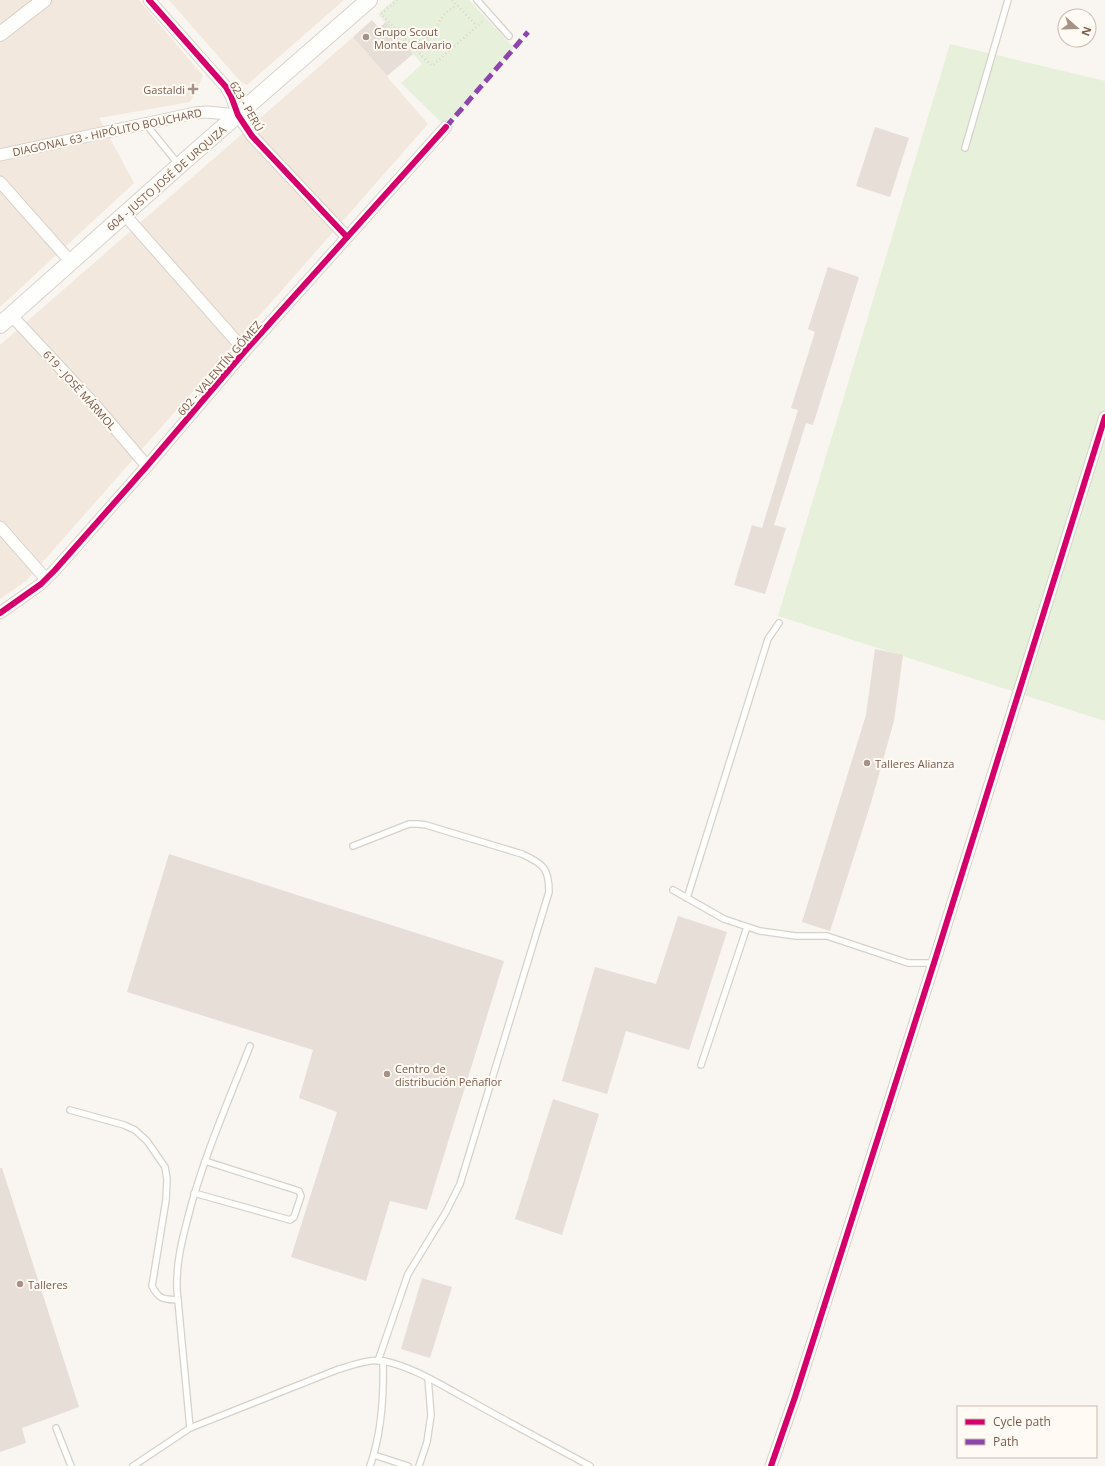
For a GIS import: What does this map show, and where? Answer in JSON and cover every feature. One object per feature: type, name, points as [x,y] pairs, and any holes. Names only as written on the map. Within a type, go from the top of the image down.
[{"type":"main road","name":"604 - JUSTO JOSÉ DE URQUIZA","points":[[6,320],[124,214],[368,0]]},
{"type":"street","points":[[0,34],[44,0]]},
{"type":"street","name":"623 - PERÚ","points":[[149,0],[226,87],[238,115],[252,136],[347,237]]},
{"type":"street","name":"DIAGONAL 63 - HIPÓLITO BOUCHARD","points":[[0,155],[195,113],[207,112],[238,115]]},
{"type":"street","name":"602 - VALENTÍN GÓMEZ","points":[[0,613],[46,579],[147,466],[245,351],[446,128]]},
{"type":"street","points":[[0,182],[72,262]]},
{"type":"street","points":[[124,214],[245,351]]},
{"type":"street","name":"619 - JOSÉ MÁRMOL","points":[[6,320],[95,405],[147,466]]},
{"type":"street","points":[[771,1466],[798,1389],[934,963],[1105,417]]},
{"type":"street","points":[[0,528],[46,579]]},
{"type":"lane","points":[[477,0],[509,36]]},
{"type":"lane","points":[[965,148],[1008,0]]},
{"type":"lane","points":[[145,123],[180,165]]},
{"type":"lane","points":[[687,898],[768,639],[780,624]]},
{"type":"lane","points":[[353,846],[409,824],[426,825],[522,854],[535,860],[543,867],[549,877],[549,892],[460,1184],[446,1212],[408,1274],[381,1361],[384,1393],[380,1424],[370,1466]]},
{"type":"lane","points":[[673,890],[724,919],[760,931],[796,936],[827,936],[908,963],[934,963]]},
{"type":"lane","points":[[701,1065],[747,927]]},
{"type":"lane","points":[[190,1428],[178,1300],[177,1267],[194,1193],[250,1046]]},
{"type":"lane","points":[[70,1110],[124,1125],[135,1130],[147,1141],[165,1168],[167,1179],[166,1200],[152,1286],[156,1295],[164,1299],[178,1300]]},
{"type":"lane","points":[[194,1193],[290,1220],[294,1218],[301,1196],[299,1191],[205,1161]]},
{"type":"lane","points":[[133,1466],[190,1428],[339,1369],[362,1363],[381,1361],[398,1365],[428,1378],[590,1466]]},
{"type":"lane","points":[[419,1466],[427,1442],[431,1415],[428,1378]]},
{"type":"lane","points":[[56,1428],[70,1466]]},
{"type":"lane","points":[[374,1454],[408,1466]]},
{"type":"path","points":[[397,0],[381,14],[432,66],[477,26],[452,0]]},
{"type":"path","points":[[413,46],[419,41],[436,36],[436,28],[439,20],[446,12],[457,5]]},
{"type":"shaded area","points":[[0,0],[139,0],[203,76],[190,102],[99,118],[134,183],[0,307]]},
{"type":"shaded area","points":[[169,0],[344,0],[247,85],[240,81]]},
{"type":"shaded area","points":[[353,37],[428,124],[26,581],[0,599],[0,345]]},
{"type":"green space","points":[[394,0],[469,0],[514,48],[446,127],[401,83],[422,64],[378,14]]},
{"type":"green space","points":[[950,44],[1105,81],[1105,721],[778,616]]},
{"type":"building","points":[[372,20],[379,28],[386,22],[413,54],[387,76],[353,37]]},
{"type":"building","points":[[875,127],[909,138],[890,197],[856,186]]},
{"type":"building","points":[[828,267],[859,277],[813,425],[806,423],[774,525],[786,528],[765,594],[734,585],[752,525],[762,528],[798,410],[791,408],[815,332],[808,329]]},
{"type":"building","name":"Talleres Alianza","points":[[875,649],[903,655],[894,721],[870,806],[830,931],[802,922],[866,715]]},
{"type":"building","name":"Centro de distribución Peñaflor","points":[[169,854],[504,961],[427,1210],[390,1201],[366,1281],[291,1257],[337,1112],[299,1098],[313,1050],[127,992]]},
{"type":"building","points":[[678,916],[727,932],[689,1050],[626,1031],[607,1094],[562,1081],[595,967],[656,984]]},
{"type":"building","points":[[553,1099],[599,1114],[562,1235],[515,1219]]},
{"type":"building","name":"Talleres","points":[[0,1168],[2,1168],[79,1407],[22,1428],[26,1443],[0,1452]]},
{"type":"building","points":[[422,1278],[452,1287],[430,1358],[401,1349]]},
{"type":"marked path","points":[[446,127],[528,32]]},
{"type":"cycle path","points":[[149,0],[226,87],[238,115],[252,136],[347,237]]},
{"type":"cycle path","points":[[0,613],[41,584],[55,570],[147,466],[245,351],[446,127]]},
{"type":"cycle path","points":[[771,1466],[795,1397],[934,963],[1105,417]]},
{"type":"place","name":"Grupo Scout Monte Calvario","points":[[366,37]]},
{"type":"place","name":"Gastaldi","points":[[193,89]]},
{"type":"place","name":"Talleres Alianza","points":[[867,763]]},
{"type":"place","name":"Centro de distribución Peñaflor","points":[[387,1074]]},
{"type":"place","name":"Talleres","points":[[20,1284]]}]
